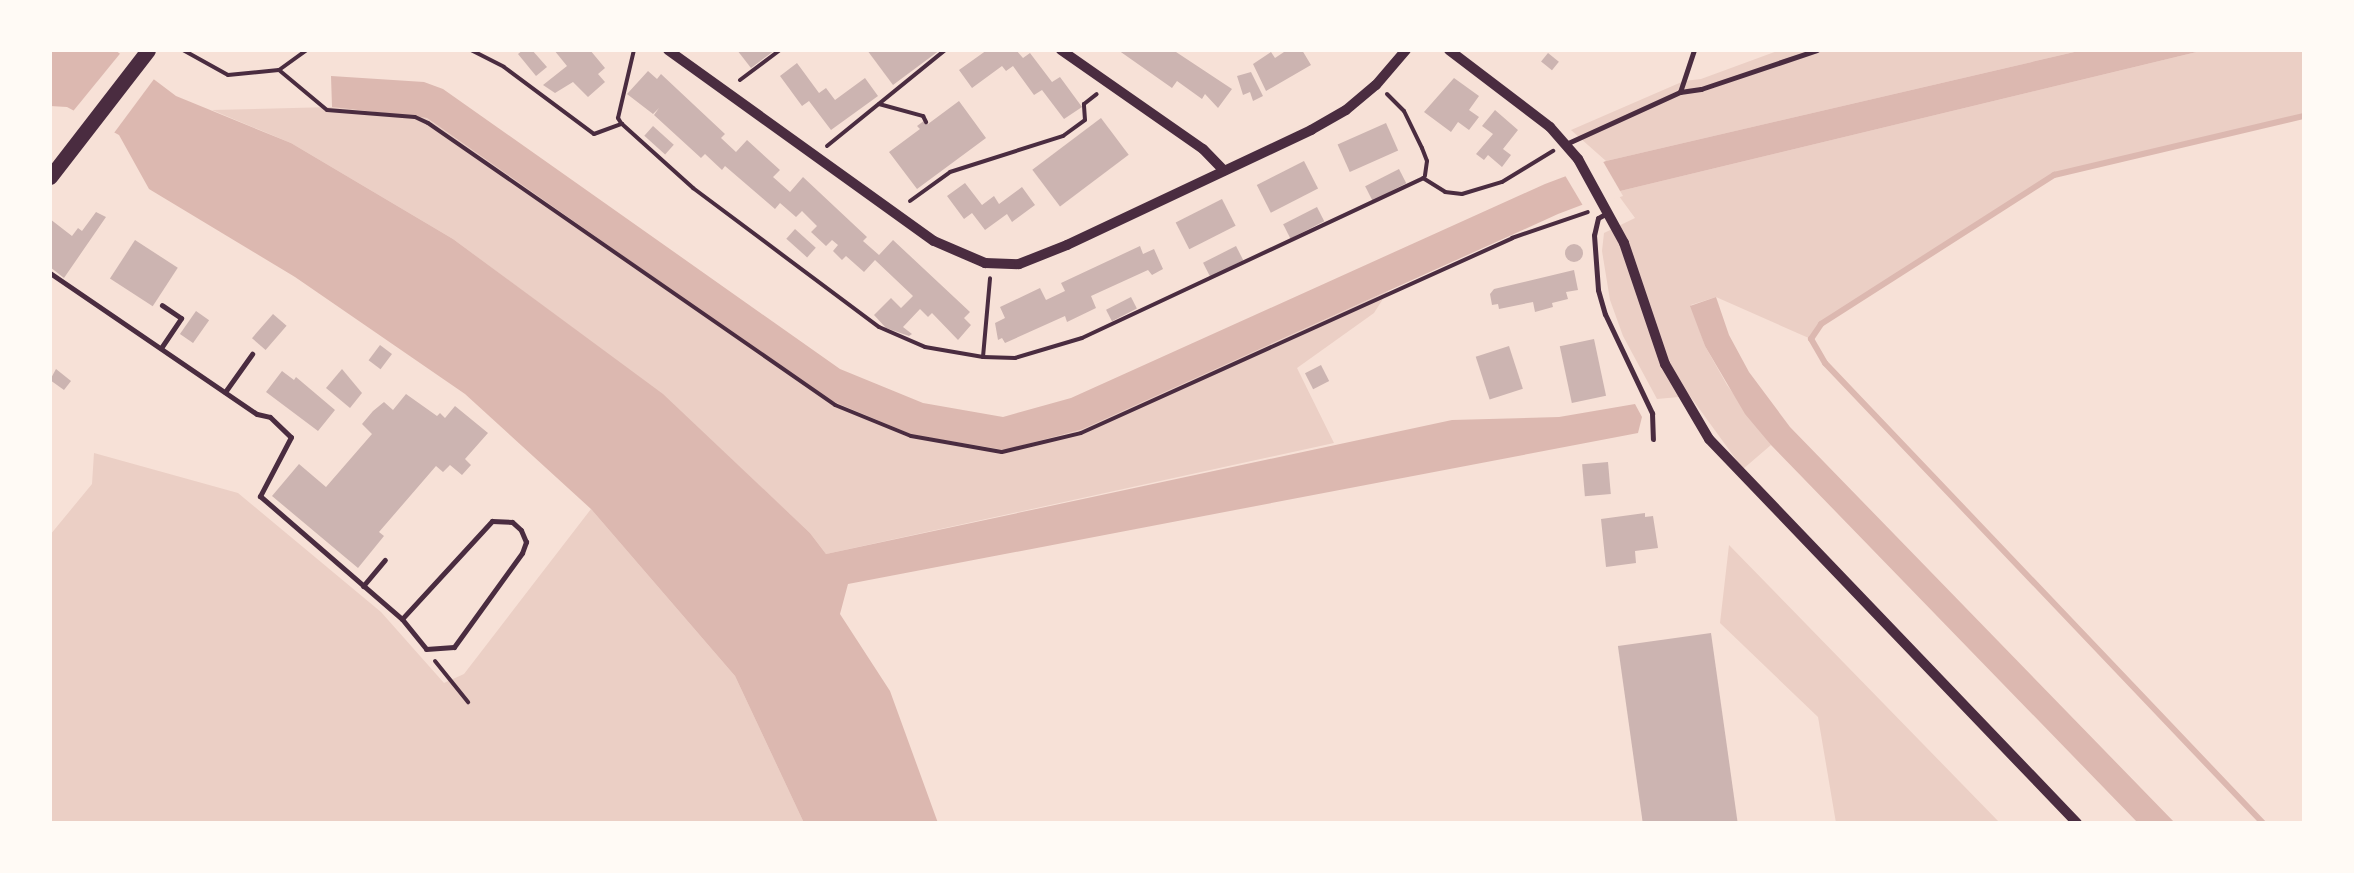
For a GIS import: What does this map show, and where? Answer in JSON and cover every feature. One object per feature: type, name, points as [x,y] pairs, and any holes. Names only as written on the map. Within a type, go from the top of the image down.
[{"type":"main road","points":[[50,177],[148,50]]},
{"type":"street","points":[[668,50],[934,240],[990,263],[1019,264],[1224,171],[1346,110],[1376,85],[1406,50]]},
{"type":"street","points":[[1060,50],[1203,149],[1224,171]]},
{"type":"street","points":[[1448,50],[1519,100],[1578,160],[1608,210],[1664,364],[1709,440],[2077,823]]},
{"type":"lane","points":[[1680,92],[1694,50]]},
{"type":"lane","points":[[1564,142],[1680,92],[1701,90],[1817,50]]},
{"type":"lane","points":[[1608,210],[1598,218],[1594,235],[1598,290],[1605,314],[1652,413],[1653,439]]},
{"type":"lane","points":[[50,273],[225,392],[270,417],[291,438],[260,496],[402,619],[426,649],[454,647],[522,554],[526,542],[521,530],[512,522],[492,521],[402,619]]},
{"type":"lane","points":[[161,348],[181,318],[162,305]]},
{"type":"lane","points":[[225,392],[252,354]]},
{"type":"lane","points":[[363,586],[385,560]]},
{"type":"path","points":[[183,50],[228,75],[279,70],[307,50]]},
{"type":"path","points":[[470,50],[504,67],[594,134],[622,124]]},
{"type":"path","points":[[634,50],[618,118],[622,124],[694,188],[879,328],[925,347],[1015,358],[1082,338],[1424,178]]},
{"type":"path","points":[[740,80],[780,50]]},
{"type":"path","points":[[816,156],[944,50]]},
{"type":"path","points":[[279,70],[328,110],[415,116],[428,123],[835,406],[911,436],[1002,452],[1081,433],[1512,238],[1552,222],[1608,210]]},
{"type":"path","points":[[1376,85],[1404,111],[1428,160],[1424,178]]},
{"type":"path","points":[[910,201],[950,172],[1063,136],[1085,120],[1084,104],[1097,94]]},
{"type":"path","points":[[878,104],[924,116],[926,122]]},
{"type":"path","points":[[1424,178],[1445,192],[1462,194],[1502,182],[1564,142]]},
{"type":"path","points":[[984,356],[990,263]]},
{"type":"path","points":[[426,649],[468,702]]},
{"type":"shaded area","points":[[50,50],[115,50],[176,96],[291,143],[453,239],[663,394],[810,533],[826,554],[1452,420],[1559,417],[1635,404],[1642,417],[1638,433],[848,584],[840,614],[890,691],[938,823],[804,823],[735,676],[591,509],[465,394],[295,277],[149,189],[119,135],[67,107],[50,106]]},
{"type":"shaded area","points":[[1780,50],[2083,50],[1606,161],[1571,130],[1684,81],[1701,79]]},
{"type":"shaded area","points":[[2083,50],[2205,50],[1616,192],[1558,214],[1083,429],[1005,450],[913,435],[825,398],[427,118],[332,107],[331,76],[424,82],[443,89],[840,369],[923,403],[1003,417],[1071,398],[1545,184],[1606,161]]},
{"type":"shaded area","points":[[2205,50],[2304,50],[2304,116],[2054,175],[1821,324],[1811,339],[1716,297],[1691,305],[1705,346],[1727,385],[1771,445],[1743,469],[1690,396],[1657,399],[1623,336],[1610,300],[1602,251],[1604,233],[1635,218],[1616,192]]},
{"type":"shaded area","points":[[332,107],[427,118],[825,398],[1083,429],[1388,291],[1374,313],[1297,368],[1334,443],[826,554],[810,533],[663,395],[453,239],[291,143],[212,110]]},
{"type":"shaded area","points":[[1716,297],[1729,335],[1749,372],[1790,427],[2175,823],[2138,823],[1771,445],[1745,414],[1705,346],[1690,306]]},
{"type":"shaded area","points":[[94,453],[238,493],[381,612],[444,683],[464,674],[591,509],[735,676],[804,823],[50,823],[50,535],[92,484]]},
{"type":"shaded area","points":[[1729,545],[2000,823],[1836,823],[1818,717],[1720,623]]},
{"type":"pier","points":[[123,50],[157,75],[111,137],[70,115]]},
{"type":"pier","points":[[1601,158],[1623,196],[1585,209],[1563,172]]},
{"type":"building","points":[[532,50],[547,67],[536,76],[518,54]]},
{"type":"building","points":[[554,50],[590,50],[605,68],[598,74],[605,82],[588,97],[573,82],[555,93],[543,85],[567,66]]},
{"type":"building","points":[[737,50],[775,50],[751,68]]},
{"type":"building","points":[[867,50],[940,50],[893,85]]},
{"type":"building","points":[[987,50],[1016,50],[1023,58],[1030,53],[1052,82],[1060,77],[1082,107],[1064,119],[1042,90],[1034,95],[1013,66],[1006,71],[1002,66],[972,88],[959,70]]},
{"type":"building","points":[[1118,50],[1173,50],[1232,89],[1218,108],[1205,94],[1202,99],[1177,81],[1172,88]]},
{"type":"building","points":[[1287,50],[1302,50],[1311,65],[1266,91],[1253,64],[1271,52],[1275,58]]},
{"type":"building","points":[[1548,53],[1559,62],[1552,70],[1541,62]]},
{"type":"building","points":[[797,63],[819,93],[826,88],[835,100],[865,78],[878,96],[831,130],[809,101],[802,106],[780,76]]},
{"type":"building","points":[[648,71],[657,79],[661,74],[725,134],[721,138],[736,152],[747,140],[780,170],[773,177],[790,192],[803,177],[867,237],[863,241],[879,255],[893,240],[970,312],[964,318],[971,325],[958,340],[932,313],[928,317],[920,309],[903,327],[912,334],[909,336],[886,328],[874,315],[891,298],[901,308],[913,296],[875,260],[864,272],[846,256],[842,260],[833,251],[838,245],[832,240],[826,246],[811,232],[817,226],[802,211],[796,217],[780,203],[775,209],[725,166],[722,170],[705,154],[701,158],[654,115],[659,108],[653,114],[627,94]]},
{"type":"building","points":[[1251,72],[1263,96],[1253,101],[1250,92],[1243,95],[1237,76]]},
{"type":"building","points":[[1454,78],[1479,96],[1469,110],[1479,117],[1469,130],[1458,122],[1451,132],[1424,112]]},
{"type":"building","points":[[959,101],[986,138],[917,189],[889,152],[920,129],[917,126],[925,120],[928,124]]},
{"type":"building","points":[[1495,110],[1518,130],[1503,149],[1511,155],[1502,167],[1488,155],[1484,160],[1476,154],[1493,134],[1482,126]]},
{"type":"building","points":[[1101,118],[1129,155],[1060,206],[1032,170]]},
{"type":"building","points":[[1386,123],[1398,150],[1350,172],[1338,145]]},
{"type":"building","points":[[653,126],[674,145],[665,154],[644,136]]},
{"type":"building","points":[[1304,161],[1318,189],[1271,213],[1257,185]]},
{"type":"building","points":[[1399,169],[1406,183],[1372,201],[1365,186]]},
{"type":"building","points":[[965,183],[982,205],[994,196],[999,204],[1022,187],[1035,205],[1012,222],[1007,214],[985,230],[972,213],[964,219],[947,196]]},
{"type":"building","points":[[1222,199],[1236,226],[1189,249],[1176,223]]},
{"type":"building","points":[[1317,207],[1324,221],[1290,239],[1283,224]]},
{"type":"building","points":[[96,212],[106,217],[64,278],[50,267],[50,219],[72,236],[78,228],[82,231]]},
{"type":"building","points":[[795,229],[816,248],[807,257],[786,239]]},
{"type":"building","points":[[135,240],[178,268],[153,306],[110,279]]},
{"type":"building","points":[[1574,244],[1581,246],[1581,260],[1574,262],[1567,260],[1565,253],[1567,246]]},
{"type":"building","points":[[1140,246],[1143,254],[1154,249],[1163,269],[1152,275],[1148,270],[1091,296],[1096,308],[1067,322],[1065,316],[1005,343],[1002,338],[998,340],[995,323],[1005,318],[1000,307],[1040,288],[1046,300],[1065,291],[1061,283]]},
{"type":"building","points":[[1236,246],[1243,260],[1210,277],[1203,263]]},
{"type":"building","points":[[1574,270],[1578,290],[1566,292],[1568,299],[1552,303],[1553,307],[1535,312],[1533,302],[1499,309],[1498,304],[1492,305],[1490,294],[1494,289]]},
{"type":"building","points":[[1131,297],[1137,309],[1112,321],[1106,310]]},
{"type":"building","points":[[196,311],[209,320],[193,343],[180,334]]},
{"type":"building","points":[[273,314],[287,326],[266,350],[252,338]]},
{"type":"building","points":[[1594,339],[1606,396],[1572,403],[1560,346]]},
{"type":"building","points":[[380,345],[392,354],[381,369],[369,360]]},
{"type":"building","points":[[1509,346],[1523,389],[1490,400],[1476,357]]},
{"type":"building","points":[[1321,365],[1329,381],[1313,389],[1305,373]]},
{"type":"building","points":[[56,369],[71,381],[64,390],[50,380]]},
{"type":"building","points":[[342,369],[362,393],[350,408],[326,388]]},
{"type":"building","points":[[282,371],[294,380],[296,377],[335,410],[318,431],[266,392]]},
{"type":"building","points":[[406,394],[445,418],[455,406],[488,433],[465,459],[471,465],[462,475],[450,465],[443,472],[436,466],[379,532],[384,536],[358,568],[272,496],[299,464],[326,487],[372,434],[362,424],[373,411],[384,402],[393,410]]},
{"type":"building","points":[[1608,462],[1611,494],[1585,496],[1582,464]]},
{"type":"building","points":[[1645,513],[1645,517],[1653,516],[1658,548],[1635,551],[1636,563],[1606,567],[1601,519]]},
{"type":"building","points":[[1711,633],[1738,823],[1643,823],[1618,646]]},
{"type":"waterway","points":[[2263,823],[1825,363],[1811,339],[1821,324],[2054,175],[2304,116]]}]
